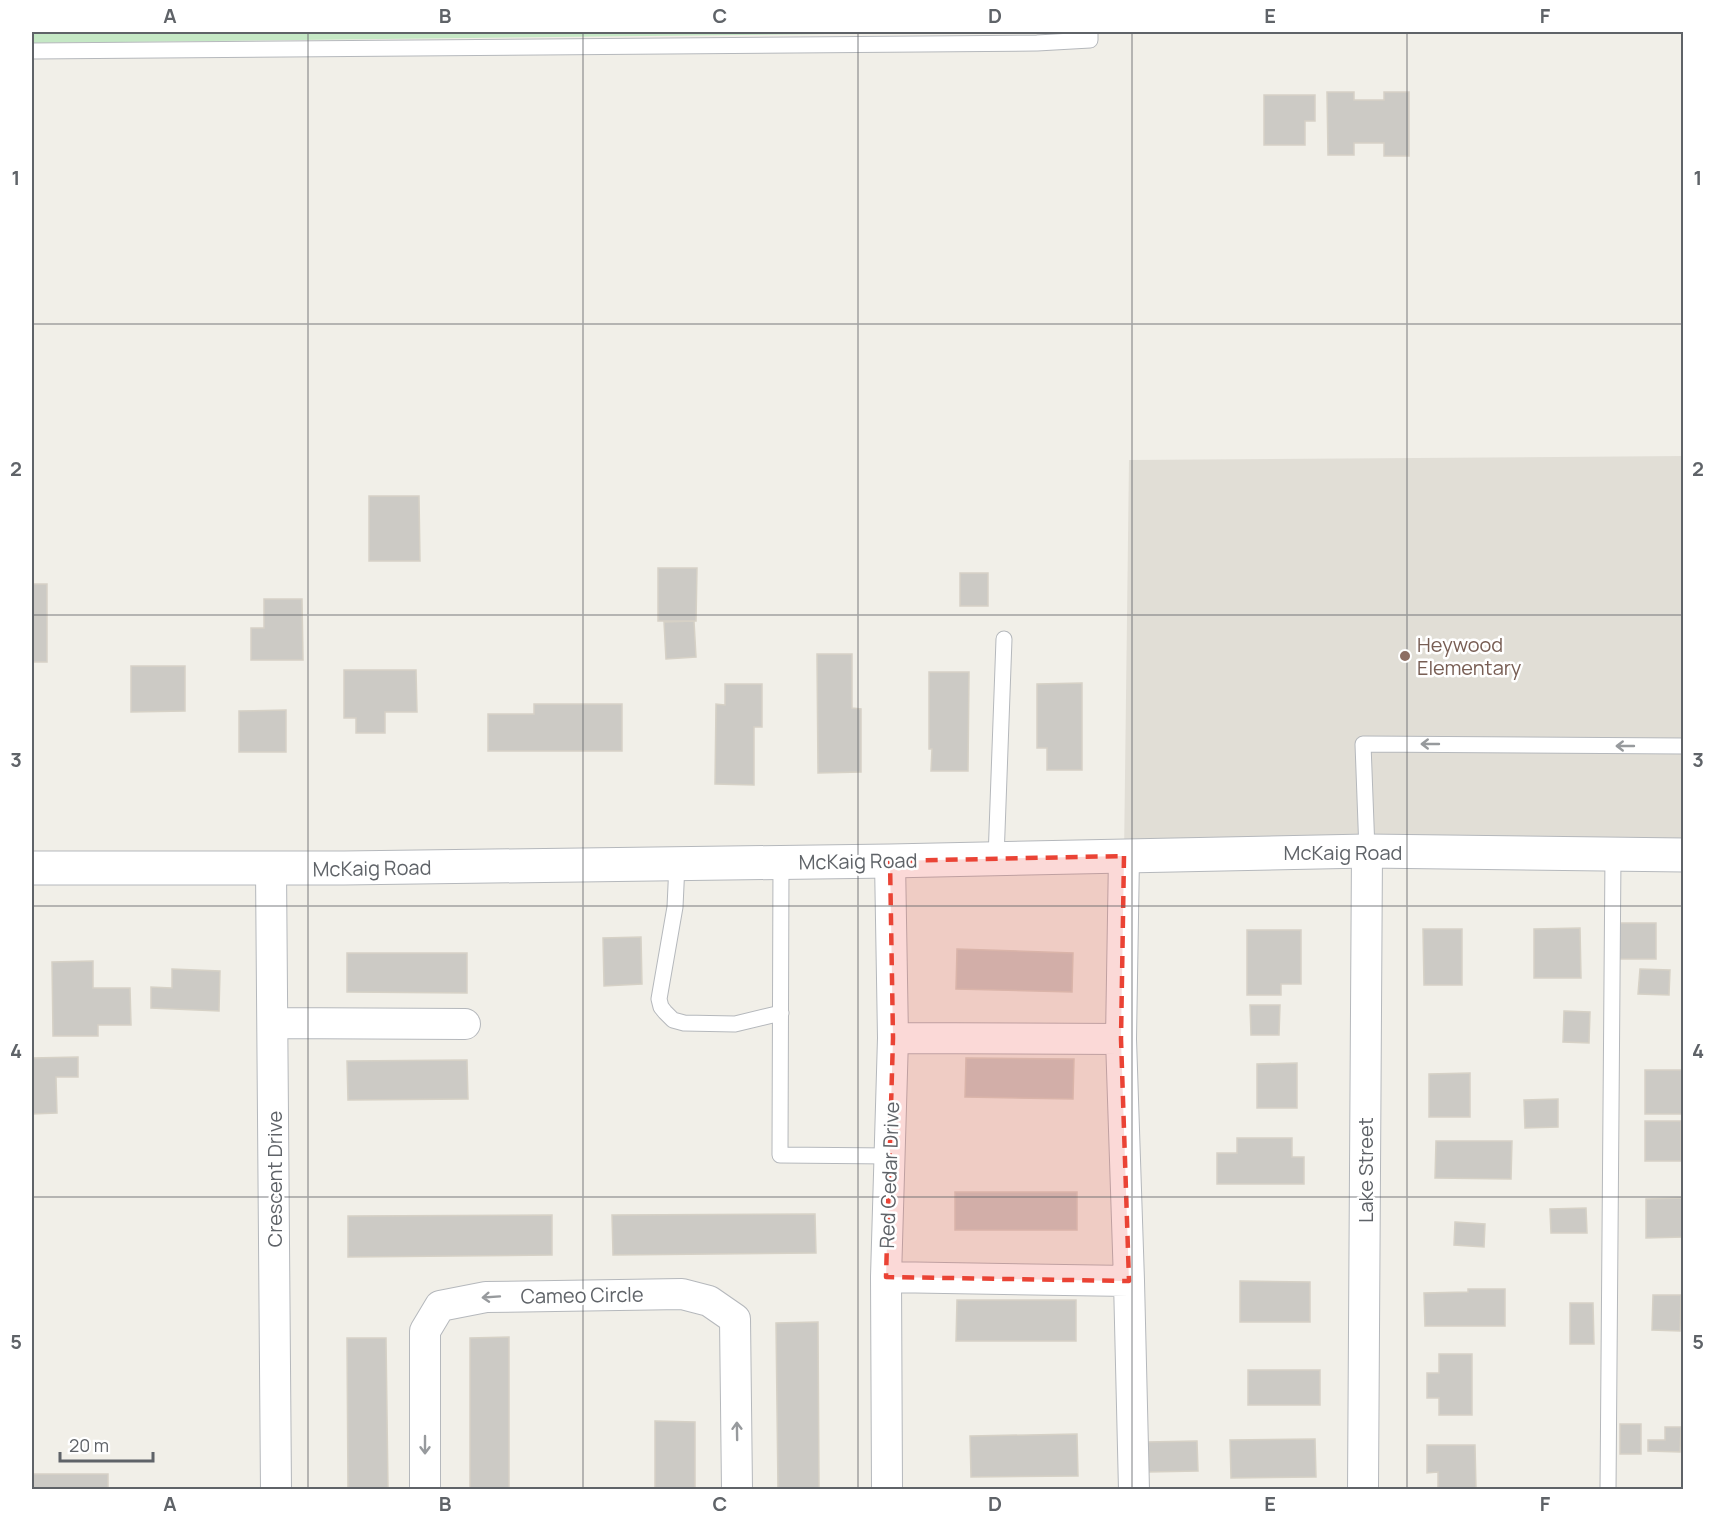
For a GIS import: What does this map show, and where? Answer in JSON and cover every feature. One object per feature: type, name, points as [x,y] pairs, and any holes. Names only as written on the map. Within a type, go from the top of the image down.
[{"type":"street","name":"McKaig Road","points":[[32,868],[271,869],[677,864],[1367,851],[1683,855]]},
{"type":"street","name":"Lake Street","points":[[1363,1490],[1367,851]]},
{"type":"street","points":[[1124,856],[1121,1039],[1134,1490]]},
{"type":"street","name":"Red Cedar Drive","points":[[887,1490],[886,1277],[893,1038],[890,861]]},
{"type":"street","name":"Crescent Drive","points":[[271,869],[276,1490]]},
{"type":"street","points":[[273,1023],[465,1024]]},
{"type":"street","points":[[893,1038],[1121,1039]]},
{"type":"street","points":[[886,1277],[1129,1281]]},
{"type":"street","name":"Cameo Circle","points":[[425,1490],[425,1331],[440,1306],[486,1297],[682,1293],[709,1301],[735,1319],[737,1490]]},
{"type":"lane","points":[[32,51],[1037,44],[1090,40],[1090,32]]},
{"type":"lane","points":[[996,859],[1004,639]]},
{"type":"lane","points":[[1367,851],[1363,744],[1683,747]]},
{"type":"lane","points":[[1608,1490],[1613,855]]},
{"type":"lane","points":[[781,862],[780,1155],[890,1156]]},
{"type":"lane","points":[[677,864],[675,907],[660,999],[661,1007],[673,1020],[684,1023],[735,1024],[781,1013]]},
{"type":"highlighted area","points":[[1124,856],[1121,1039],[1129,1281],[886,1277],[893,1038],[890,861]]},
{"type":"shaded area","name":"Heywood Elementary","points":[[1683,456],[1683,855],[1124,856],[1129,460]]},
{"type":"green space","points":[[32,32],[998,32],[32,43]]},
{"type":"building","points":[[1327,92],[1354,92],[1354,100],[1384,100],[1384,92],[1409,92],[1409,156],[1384,156],[1384,143],[1354,143],[1354,155],[1328,155]]},
{"type":"building","points":[[1264,95],[1315,95],[1315,121],[1305,121],[1305,145],[1264,145]]},
{"type":"building","points":[[369,496],[419,496],[420,561],[369,561]]},
{"type":"building","points":[[658,568],[697,568],[696,621],[658,621]]},
{"type":"building","points":[[960,573],[988,573],[988,606],[960,606]]},
{"type":"building","points":[[32,584],[47,584],[47,662],[32,662]]},
{"type":"building","points":[[264,599],[302,599],[303,660],[251,660],[251,628],[264,628]]},
{"type":"building","points":[[694,621],[696,657],[666,659],[664,622]]},
{"type":"building","points":[[817,654],[852,654],[852,708],[861,709],[861,772],[818,773]]},
{"type":"building","points":[[131,666],[185,666],[185,711],[131,712]]},
{"type":"building","points":[[344,670],[416,670],[417,712],[385,712],[385,733],[356,733],[356,718],[344,718]]},
{"type":"building","points":[[929,672],[969,672],[968,771],[931,771]]},
{"type":"building","points":[[1082,683],[1082,770],[1047,770],[1047,748],[1037,748],[1037,684]]},
{"type":"building","points":[[725,684],[762,684],[762,727],[754,727],[754,785],[715,784],[716,704],[725,705]]},
{"type":"building","points":[[534,704],[622,704],[622,751],[488,751],[488,714],[534,714]]},
{"type":"building","points":[[286,710],[286,752],[239,752],[239,711]]},
{"type":"building","points":[[1616,923],[1656,923],[1656,959],[1616,959]]},
{"type":"building","points":[[1580,928],[1581,978],[1534,978],[1534,929]]},
{"type":"building","points":[[1423,929],[1462,929],[1462,985],[1424,985]]},
{"type":"building","points":[[1247,930],[1301,930],[1301,984],[1281,984],[1281,995],[1247,995]]},
{"type":"building","points":[[641,937],[642,984],[604,986],[603,938]]},
{"type":"building","points":[[957,949],[1073,953],[1072,992],[956,989]]},
{"type":"building","points":[[347,953],[467,953],[467,993],[347,992]]},
{"type":"building","points":[[93,961],[93,988],[130,988],[131,1025],[98,1025],[98,1036],[53,1036],[52,962]]},
{"type":"building","points":[[172,969],[220,971],[219,1011],[151,1008],[151,987],[172,988]]},
{"type":"building","points":[[1640,969],[1670,970],[1669,995],[1638,994]]},
{"type":"building","points":[[1250,1005],[1280,1005],[1279,1035],[1251,1035]]},
{"type":"building","points":[[1564,1011],[1590,1012],[1589,1043],[1563,1042]]},
{"type":"building","points":[[78,1057],[78,1077],[56,1077],[57,1113],[32,1114],[32,1058]]},
{"type":"building","points":[[966,1058],[1074,1059],[1073,1099],[965,1097]]},
{"type":"building","points":[[467,1060],[468,1099],[348,1100],[347,1061]]},
{"type":"building","points":[[1297,1063],[1297,1108],[1257,1108],[1257,1064]]},
{"type":"building","points":[[1645,1070],[1684,1070],[1684,1114],[1645,1114]]},
{"type":"building","points":[[1470,1073],[1470,1117],[1429,1117],[1429,1074]]},
{"type":"building","points":[[1558,1099],[1558,1127],[1525,1128],[1524,1100]]},
{"type":"building","points":[[1645,1121],[1681,1121],[1681,1161],[1645,1161]]},
{"type":"building","points":[[1237,1138],[1292,1138],[1292,1157],[1304,1157],[1304,1184],[1217,1184],[1217,1153],[1237,1153]]},
{"type":"building","points":[[1436,1141],[1512,1141],[1511,1179],[1435,1178]]},
{"type":"building","points":[[955,1192],[1077,1192],[1077,1230],[955,1230]]},
{"type":"building","points":[[1684,1198],[1684,1237],[1646,1238],[1646,1199]]},
{"type":"building","points":[[1586,1208],[1587,1233],[1551,1233],[1550,1209]]},
{"type":"building","points":[[815,1214],[816,1253],[613,1255],[612,1215]]},
{"type":"building","points":[[552,1215],[552,1255],[348,1257],[348,1216]]},
{"type":"building","points":[[1455,1222],[1485,1224],[1484,1247],[1454,1245]]},
{"type":"building","points":[[1240,1281],[1310,1282],[1310,1322],[1240,1322]]},
{"type":"building","points":[[1468,1289],[1505,1289],[1505,1326],[1425,1326],[1424,1293],[1468,1292]]},
{"type":"building","points":[[1653,1295],[1681,1295],[1680,1331],[1652,1330]]},
{"type":"building","points":[[957,1300],[1076,1300],[1076,1341],[956,1341]]},
{"type":"building","points":[[1570,1303],[1593,1303],[1594,1344],[1570,1344]]},
{"type":"building","points":[[818,1322],[819,1490],[778,1490],[776,1323]]},
{"type":"building","points":[[509,1337],[509,1490],[470,1490],[470,1338]]},
{"type":"building","points":[[347,1338],[386,1338],[388,1490],[348,1490]]},
{"type":"building","points":[[1439,1354],[1472,1354],[1472,1415],[1439,1415],[1439,1398],[1427,1398],[1427,1373],[1439,1373]]},
{"type":"building","points":[[1248,1370],[1320,1370],[1320,1405],[1248,1405]]},
{"type":"building","points":[[655,1421],[695,1422],[695,1490],[655,1490]]},
{"type":"building","points":[[1620,1424],[1641,1424],[1641,1454],[1620,1454]]},
{"type":"building","points":[[1665,1427],[1681,1427],[1680,1452],[1648,1451],[1648,1440],[1665,1440]]},
{"type":"building","points":[[1077,1434],[1078,1476],[971,1477],[970,1436]]},
{"type":"building","points":[[1315,1439],[1316,1477],[1231,1478],[1230,1440]]},
{"type":"building","points":[[1197,1441],[1198,1471],[1148,1472],[1147,1442]]},
{"type":"building","points":[[1427,1445],[1475,1445],[1476,1490],[1438,1490],[1438,1472],[1427,1473]]},
{"type":"building","points":[[32,1474],[108,1474],[108,1490],[32,1490]]},
{"type":"place","name":"Heywood Elementary","points":[[1405,656]]}]
